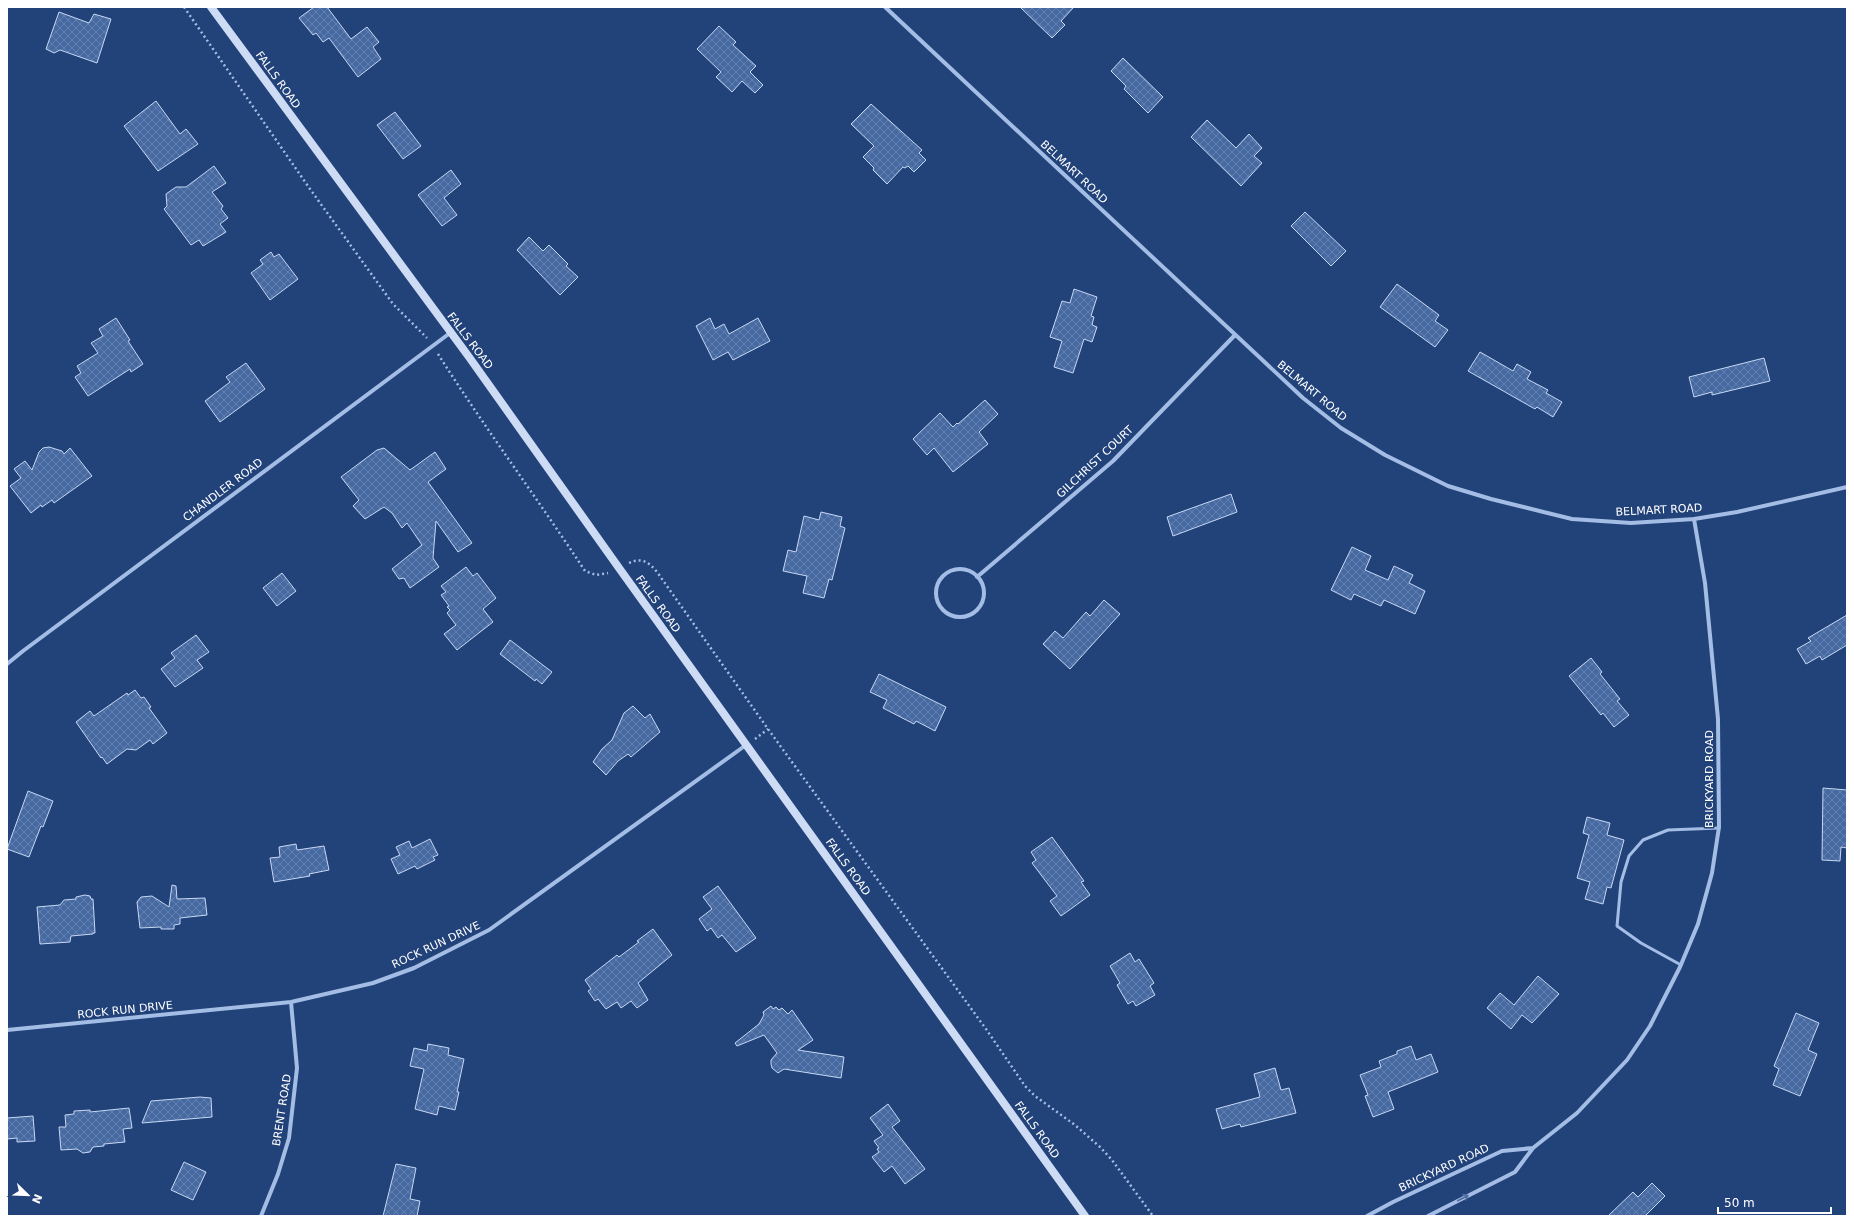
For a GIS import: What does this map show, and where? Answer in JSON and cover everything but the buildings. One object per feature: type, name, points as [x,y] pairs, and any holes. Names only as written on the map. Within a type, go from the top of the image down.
[{"type":"main road","name":"FALLS ROAD","points":[[211,7],[450,333],[1085,1216]]},
{"type":"street","name":"BELMART ROAD","points":[[885,7],[1303,398],[1341,428],[1392,459],[1448,486],[1491,499],[1572,519],[1631,523],[1694,519],[1737,512],[1847,488]]},
{"type":"street","name":"CHANDLER ROAD","points":[[7,664],[450,333]]},
{"type":"street","name":"GILCHRIST COURT","points":[[977,577],[1113,461],[1235,335]]},
{"type":"street","name":"BRICKYARD ROAD","points":[[1428,1216],[1515,1172],[1533,1148],[1577,1113],[1628,1060],[1650,1026],[1681,965],[1698,924],[1712,873],[1719,828],[1718,719],[1705,583],[1694,519]]},
{"type":"street","points":[[964,569],[977,577],[982,583],[983,599],[980,606],[974,612],[968,615],[952,616],[940,606],[936,591],[938,584],[948,572],[964,569]]},
{"type":"street","name":"ROCK RUN DRIVE","points":[[7,1030],[291,1002],[373,983],[414,968],[489,930],[746,745]]},
{"type":"street","name":"BRENT ROAD","points":[[261,1216],[278,1174],[289,1138],[297,1068],[291,1002]]},
{"type":"street","name":"BRICKYARD ROAD","points":[[1367,1216],[1393,1202],[1502,1151],[1533,1148]]},
{"type":"lane","points":[[1681,965],[1641,943],[1618,926],[1621,882],[1629,856],[1643,840],[1668,830],[1719,828]]},
{"type":"path","points":[[746,745],[768,729]]}]
